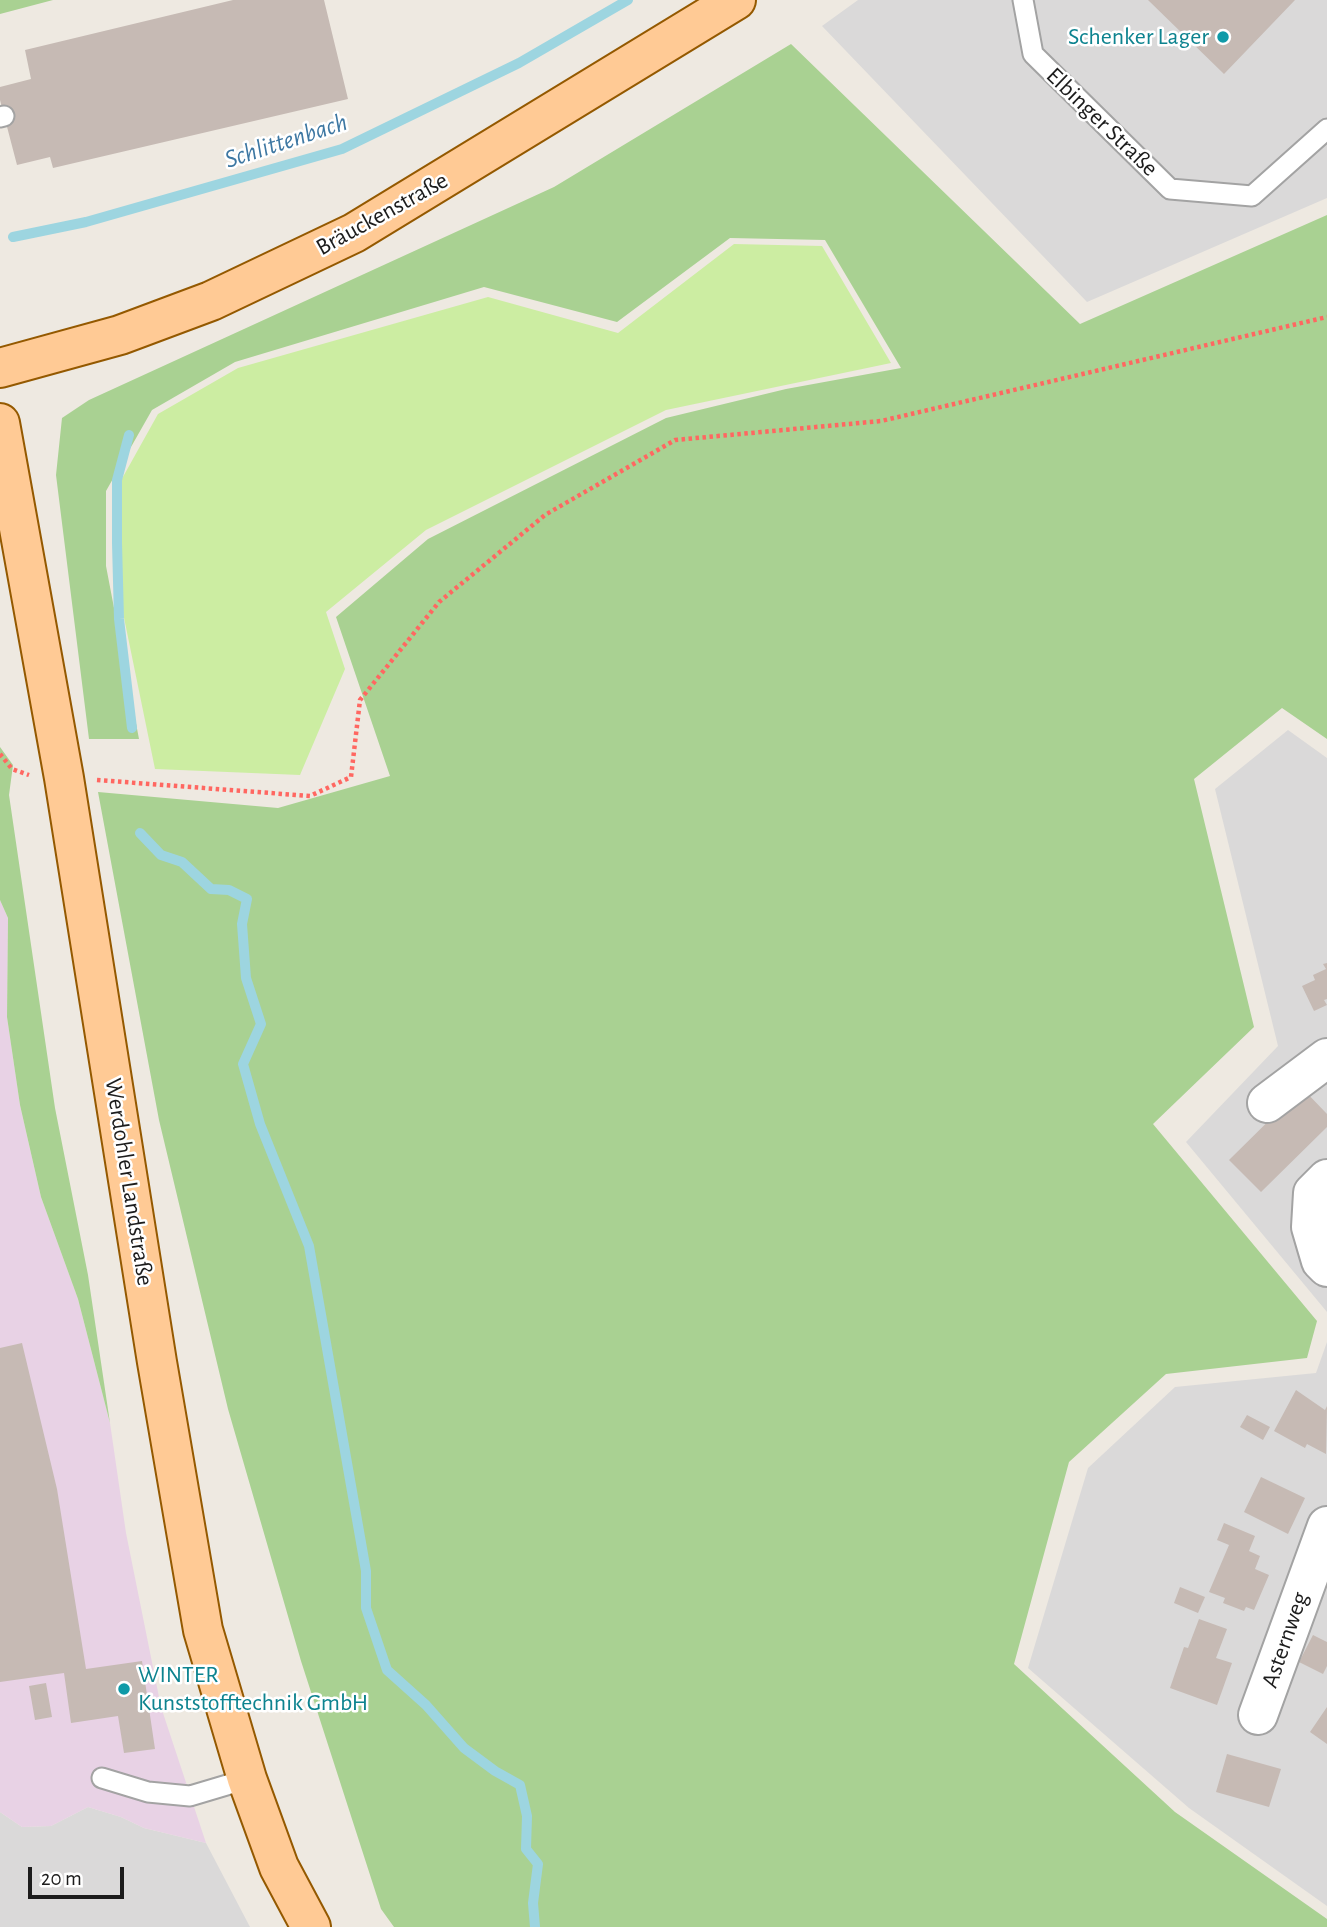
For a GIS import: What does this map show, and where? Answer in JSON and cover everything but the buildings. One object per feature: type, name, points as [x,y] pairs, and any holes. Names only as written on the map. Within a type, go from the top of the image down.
[{"type":"main road","name":"Bräuckenstraße","points":[[0,368],[120,335],[211,301],[354,233],[736,0]]},
{"type":"main road","name":"Werdohler Landstraße","points":[[0,423],[8,502],[64,778],[157,1362],[203,1630],[247,1779],[279,1867],[311,1927]]},
{"type":"street","points":[[1267,1103],[1327,1058]]},
{"type":"street","points":[[1327,1179],[1313,1193],[1311,1227],[1321,1261],[1327,1267]]},
{"type":"street","name":"Asternweg","points":[[1258,1715],[1327,1526]]},
{"type":"lane","name":"Elbinger Straße","points":[[1023,0],[1033,54],[1170,189],[1252,196],[1327,130]]},
{"type":"lane","points":[[102,1777],[148,1792],[190,1796],[247,1779]]},
{"type":"path","points":[[64,778],[310,796],[351,777],[360,701],[439,602],[545,515],[675,440],[881,421],[1327,317]]},
{"type":"shaded area","points":[[858,0],[1327,0],[1327,198],[1087,302],[822,26]]},
{"type":"shaded area","points":[[1288,730],[1327,758],[1327,1312],[1186,1142],[1278,1046],[1215,789]]},
{"type":"shaded area","points":[[0,900],[8,918],[7,1017],[20,1105],[41,1197],[78,1299],[110,1423],[126,1533],[161,1707],[206,1843],[144,1828],[121,1817],[88,1807],[51,1826],[22,1827],[0,1812]]},
{"type":"shaded area","points":[[1327,1342],[1327,1906],[1189,1808],[1028,1668],[1088,1468],[1175,1387],[1316,1373]]},
{"type":"shaded area","points":[[88,1807],[121,1817],[144,1828],[206,1843],[250,1927],[0,1927],[0,1812],[22,1827],[51,1826]]},
{"type":"green space","points":[[0,0],[53,0],[0,14]]},
{"type":"green space","points":[[791,44],[1080,324],[1327,215],[1327,739],[1282,708],[1194,779],[1254,1027],[1153,1124],[1317,1321],[1307,1358],[1166,1374],[1069,1462],[1014,1664],[1175,1812],[1327,1919],[1327,1927],[394,1927],[381,1909],[301,1661],[228,1409],[159,1120],[98,792],[278,808],[390,776],[336,617],[428,539],[666,418],[786,389],[901,368],[825,240],[730,238],[617,322],[484,287],[235,362],[152,410],[106,491],[106,566],[139,739],[89,739],[56,475],[62,418],[89,400],[554,187]]},
{"type":"green space","points":[[734,244],[822,246],[891,363],[666,410],[426,530],[326,612],[345,669],[300,775],[155,769],[113,564],[114,493],[158,414],[238,368],[488,297],[618,333]]},
{"type":"green space","points":[[0,747],[13,765],[9,795],[55,1108],[88,1275],[110,1423],[78,1299],[41,1197],[20,1105],[7,1017],[8,918],[0,900]]},
{"type":"waterway","name":"Schlittenbach","points":[[13,237],[86,222],[342,149],[519,63],[628,0]]},
{"type":"waterway","points":[[129,435],[117,480],[117,543],[119,619],[132,728]]},
{"type":"waterway","points":[[140,833],[161,855],[182,862],[211,889],[229,890],[247,899],[242,924],[246,978],[261,1024],[243,1064],[260,1124],[309,1246],[366,1571],[366,1608],[387,1670],[426,1705],[464,1748],[495,1771],[520,1785],[527,1816],[526,1849],[538,1864],[533,1903],[535,1927]]},
{"type":"place","name":"Schenker Lager","points":[[1223,37]]},
{"type":"place","name":"WINTER Kunststofftechnik GmbH","points":[[124,1689]]}]
